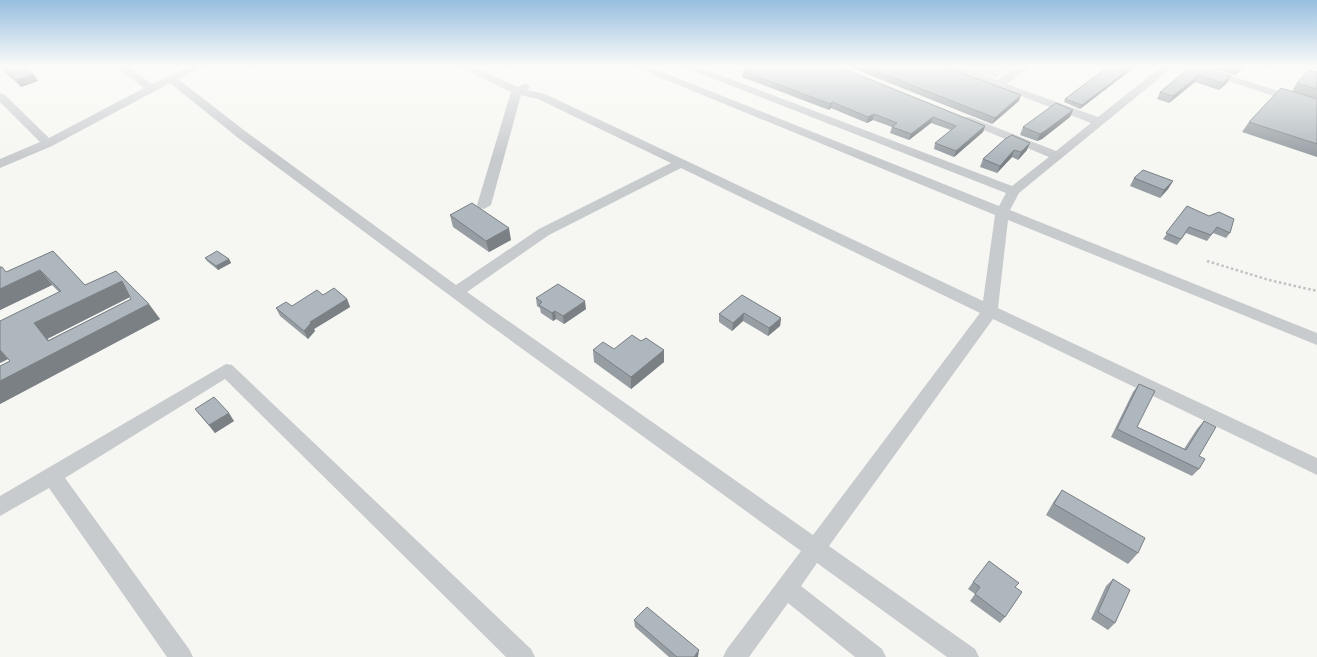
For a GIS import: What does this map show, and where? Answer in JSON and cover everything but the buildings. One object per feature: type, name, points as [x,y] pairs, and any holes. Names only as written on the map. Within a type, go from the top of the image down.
[{"type":"street","points":[[1,97],[48,143]]},
{"type":"street","points":[[0,164],[48,143],[135,97]]},
{"type":"street","points":[[194,97],[241,134],[456,292],[967,657]]},
{"type":"street","points":[[484,205],[514,97]]},
{"type":"street","points":[[542,97],[1317,467]]},
{"type":"street","points":[[714,97],[1317,339]]},
{"type":"street","points":[[766,97],[1014,191]]},
{"type":"street","points":[[1033,97],[1100,122]]},
{"type":"street","points":[[735,657],[990,311],[1002,212],[1014,191],[1131,97]]},
{"type":"street","points":[[1284,97],[1317,107]]},
{"type":"street","points":[[958,116],[1058,156]]},
{"type":"street","points":[[456,292],[544,232],[681,163]]},
{"type":"street","points":[[0,507],[226,370],[523,657]]},
{"type":"street","points":[[52,476],[180,657]]},
{"type":"street","points":[[786,588],[874,657]]},
{"type":"path","points":[[1207,261],[1268,280],[1317,291]]}]
